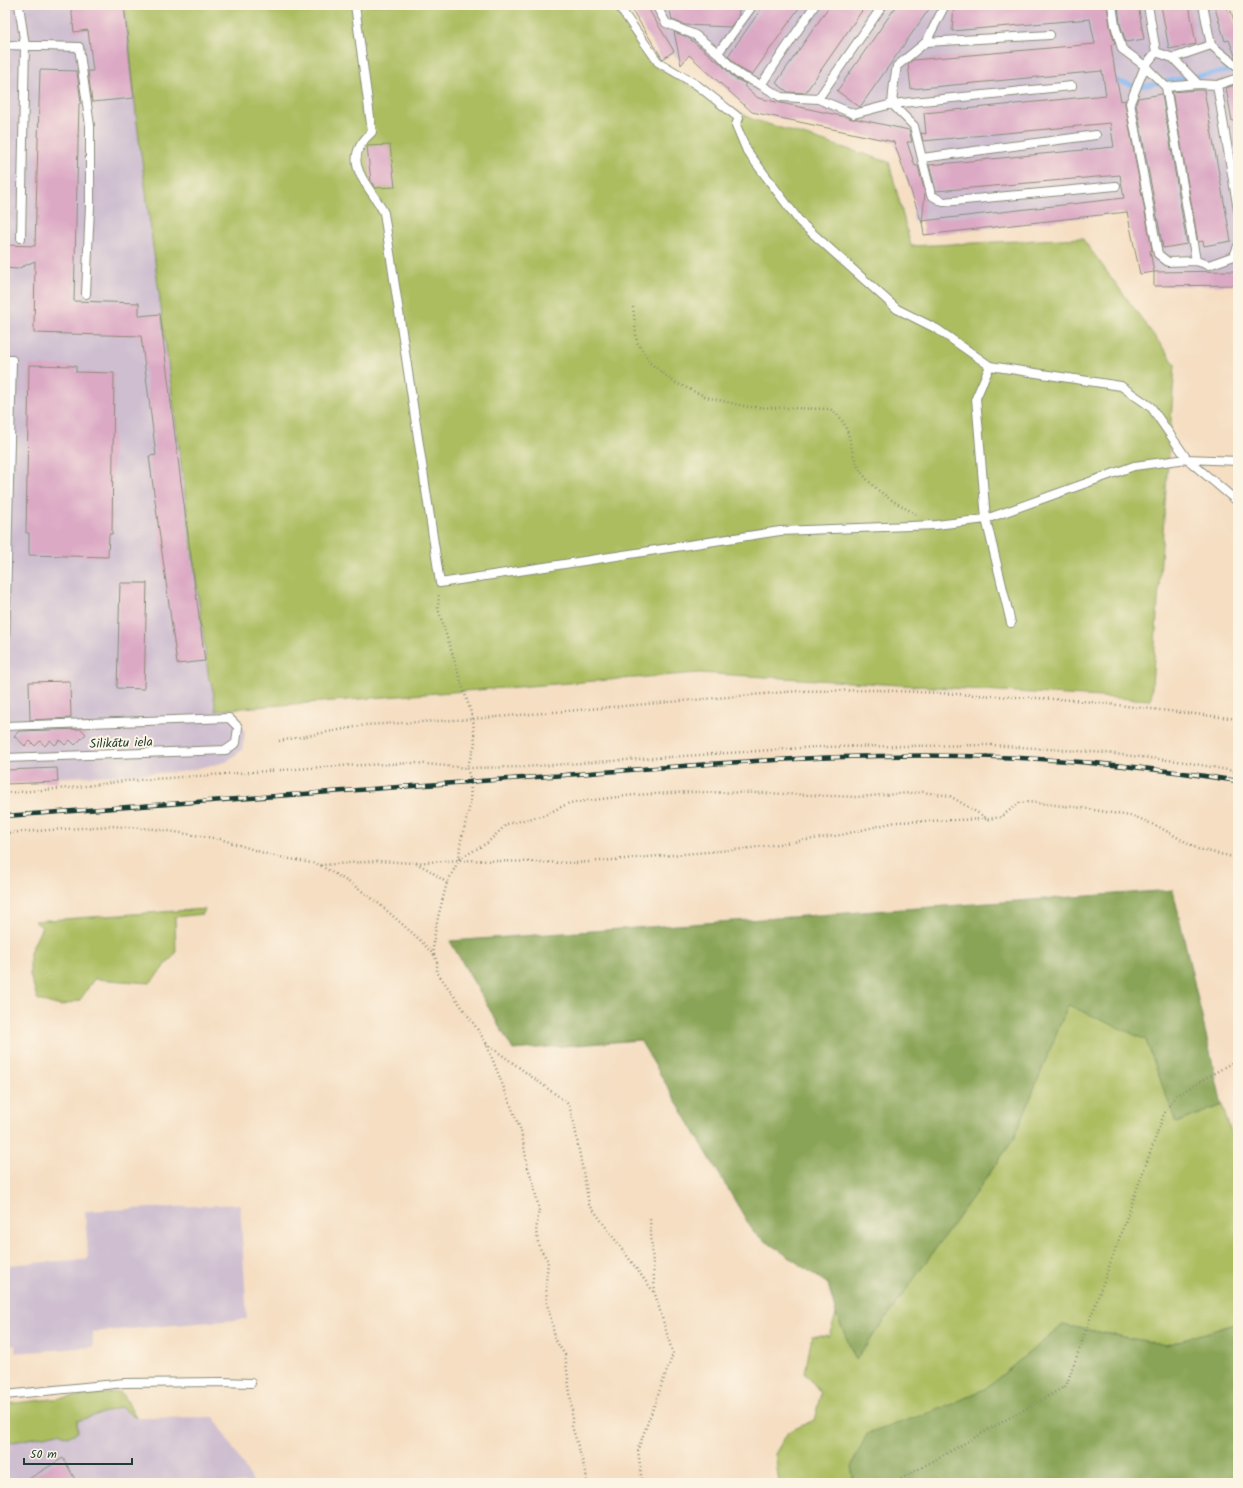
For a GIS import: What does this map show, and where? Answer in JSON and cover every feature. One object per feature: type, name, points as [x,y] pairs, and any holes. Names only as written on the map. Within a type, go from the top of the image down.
[{"type":"lane","points":[[19,5],[25,46],[21,238]]},
{"type":"lane","points":[[355,5],[372,132],[363,140],[358,149],[357,162],[359,172],[370,191],[379,202],[384,213],[440,583],[780,531],[936,524],[986,518],[1134,466],[1187,459],[1238,461]]},
{"type":"lane","points":[[618,5],[658,62],[697,84],[739,118],[736,124],[746,152],[800,222],[897,309],[937,329],[990,366],[1121,386],[1151,407],[1187,459],[1238,502]]},
{"type":"lane","points":[[656,5],[666,23],[695,35],[718,53],[738,74],[761,84],[781,97],[818,99],[854,114],[892,104],[1072,86]]},
{"type":"lane","points":[[718,53],[754,5]]},
{"type":"lane","points":[[761,84],[815,5]]},
{"type":"lane","points":[[818,99],[883,5]]},
{"type":"lane","points":[[892,104],[894,83],[898,66],[926,42],[945,5]]},
{"type":"lane","points":[[1112,5],[1115,26],[1122,49],[1145,66],[1166,87],[1196,261]]},
{"type":"lane","points":[[1148,5],[1156,52],[1145,66],[1130,104],[1158,254],[1168,262],[1196,261],[1209,265],[1234,256],[1238,246]]},
{"type":"lane","points":[[1203,5],[1211,45],[1238,67]]},
{"type":"lane","points":[[926,42],[1050,35]]},
{"type":"lane","points":[[5,45],[79,47],[90,126],[90,206],[86,294]]},
{"type":"lane","points":[[1173,58],[1211,45]]},
{"type":"lane","points":[[1156,52],[1173,58],[1198,84]]},
{"type":"lane","points":[[1166,87],[1217,84],[1238,78]]},
{"type":"lane","points":[[1217,84],[1238,210]]},
{"type":"lane","points":[[892,104],[914,126],[931,195],[943,202],[1116,186]]},
{"type":"lane","points":[[922,158],[1096,135]]},
{"type":"lane","points":[[5,360],[12,360],[5,645]]},
{"type":"lane","points":[[990,366],[976,398],[986,518],[1011,624]]},
{"type":"lane","name":"Silikātu iela","points":[[5,726],[229,718],[238,727],[236,743],[226,750],[5,758]]},
{"type":"lane","points":[[5,1395],[125,1383],[251,1383]]},
{"type":"path","points":[[633,307],[637,342],[650,363],[674,382],[706,397],[748,408],[830,409],[839,414],[845,425],[859,468],[874,487],[894,503],[936,524]]},
{"type":"path","points":[[434,955],[433,942],[447,883],[459,860],[460,844],[470,805],[471,782],[467,768],[475,744],[473,719],[438,608],[440,583]]},
{"type":"path","points":[[279,741],[366,725],[473,719],[798,691],[871,690],[1074,700],[1238,719]]},
{"type":"path","points":[[5,793],[69,788],[125,781],[338,766],[415,763],[467,768],[523,768],[816,747],[991,745],[1106,753],[1185,762],[1238,772]]},
{"type":"path","points":[[459,860],[487,843],[507,824],[545,815],[569,803],[634,795],[708,792],[857,797],[923,792],[950,796],[988,819]]},
{"type":"path","points":[[5,833],[111,826],[155,829],[220,839],[270,855],[321,865],[378,861],[415,863],[459,860],[576,863],[744,849],[840,835],[895,822],[988,819],[1001,817],[1019,803],[1028,802],[1082,808],[1136,817],[1159,827],[1198,849],[1238,858]]},
{"type":"path","points":[[415,863],[429,870],[447,883]]},
{"type":"path","points":[[321,865],[352,884],[377,902],[419,938],[434,955],[437,961],[437,972],[486,1043],[521,1130],[528,1168],[533,1182],[539,1209],[536,1232],[539,1247],[548,1261],[546,1284],[547,1304],[553,1327],[554,1338],[565,1356],[572,1409],[572,1426],[586,1473],[587,1483]]},
{"type":"path","points":[[486,1043],[522,1068],[530,1076],[569,1105],[574,1123],[589,1204],[655,1294]]},
{"type":"path","points":[[894,1483],[1066,1386],[1164,1114],[1176,1096],[1238,1059]]},
{"type":"path","points":[[642,1483],[638,1449],[673,1354],[655,1294],[650,1219]]},
{"type":"shaded area","points":[[5,5],[125,5],[137,123],[216,711],[229,709],[238,716],[245,733],[242,750],[226,762],[180,772],[5,780]]},
{"type":"shaded area","points":[[629,5],[1227,5],[1228,12],[1231,11],[1238,32],[1238,285],[1154,286],[1154,272],[1140,274],[1130,226],[1133,215],[1132,212],[924,235],[922,221],[913,221],[914,198],[894,142],[752,112],[689,55],[683,63],[672,53],[662,59]]},
{"type":"shaded area","points":[[240,1204],[247,1319],[93,1332],[93,1347],[15,1353],[15,1345],[5,1346],[5,1265],[88,1259],[85,1211]]},
{"type":"shaded area","points":[[121,1407],[136,1418],[214,1417],[254,1483],[5,1483],[5,1410]]},
{"type":"green space","points":[[125,5],[614,5],[653,65],[752,119],[889,162],[911,246],[1082,238],[1175,364],[1151,700],[699,673],[216,711],[212,683],[209,680],[137,123]]},
{"type":"green space","points":[[1173,890],[1222,1105],[1176,1123],[1146,1040],[1068,1005],[1014,1139],[856,1360],[836,1314],[828,1284],[754,1233],[640,1040],[513,1050],[450,941]]},
{"type":"green space","points":[[205,909],[203,914],[175,917],[176,953],[150,983],[94,979],[80,1000],[61,1006],[38,1000],[30,975],[30,952],[42,927],[34,921]]},
{"type":"green space","points":[[1068,1004],[1146,1040],[1176,1123],[1222,1105],[1238,1154],[1238,1323],[1166,1345],[1063,1325],[986,1388],[948,1406],[851,1466],[854,1483],[779,1483],[775,1454],[788,1432],[814,1420],[821,1393],[805,1373],[812,1336],[829,1336],[836,1314],[856,1360],[1014,1139]]},
{"type":"green space","points":[[1238,1323],[1238,1483],[854,1483],[851,1466],[867,1434],[948,1406],[986,1388],[1063,1325],[1166,1345]]},
{"type":"green space","points":[[119,1392],[124,1395],[136,1418],[121,1407],[77,1421],[78,1432],[67,1437],[59,1433],[8,1443],[5,1445],[5,1404]]},
{"type":"building","points":[[71,5],[124,5],[134,98],[92,102],[88,71],[93,71],[88,30],[74,32]]},
{"type":"building","points":[[629,5],[646,5],[674,51],[663,59],[662,58]]},
{"type":"building","points":[[669,5],[740,5],[738,17],[730,27],[685,25],[672,20]]},
{"type":"building","points":[[764,5],[801,5],[752,75],[741,69],[728,56]]},
{"type":"building","points":[[830,5],[866,5],[805,93],[788,92],[776,83]]},
{"type":"building","points":[[897,5],[932,5],[860,107],[837,91]]},
{"type":"building","points":[[954,5],[1107,5],[1110,26],[1115,44],[1111,45],[1115,72],[1121,101],[1125,100],[1152,250],[1150,251],[1154,272],[1140,274],[1127,212],[924,235],[922,221],[1124,198],[1120,175],[936,191],[929,165],[1114,147],[1110,123],[923,141],[921,133],[926,134],[924,113],[1106,95],[1102,71],[911,89],[908,64],[913,60],[1095,44],[1090,19],[952,31]]},
{"type":"building","points":[[1118,5],[1138,5],[1144,39],[1126,42],[1120,24]]},
{"type":"building","points":[[1161,5],[1189,5],[1196,44],[1169,49]]},
{"type":"building","points":[[1214,5],[1227,5],[1228,12],[1231,11],[1238,35],[1238,60],[1229,40],[1225,41]]},
{"type":"building","points":[[674,32],[687,37],[700,47],[722,65],[734,78],[746,84],[744,86],[758,98],[909,130],[912,142],[907,142],[915,166],[918,166],[925,193],[922,223],[894,142],[752,112],[689,55],[681,65]]},
{"type":"building","points":[[40,70],[77,71],[81,103],[79,104],[74,301],[139,303],[139,316],[160,314],[205,661],[177,664],[149,456],[156,455],[141,336],[34,333],[35,261],[17,269],[5,268],[5,245],[35,246]]},
{"type":"building","points":[[1238,84],[1238,121],[1232,121],[1226,88]]},
{"type":"building","points":[[1204,90],[1231,241],[1204,246],[1203,241],[1198,242],[1172,92]]},
{"type":"building","points":[[1162,94],[1187,244],[1163,248],[1136,104],[1138,98]]},
{"type":"building","points":[[390,145],[395,187],[375,188],[371,181],[367,146]]},
{"type":"building","points":[[1238,271],[1238,285],[1154,286],[1154,272]]},
{"type":"building","points":[[29,365],[76,366],[76,372],[114,373],[112,534],[109,534],[108,557],[29,555],[29,533],[26,533]]},
{"type":"building","points":[[120,583],[147,583],[144,689],[117,688]]},
{"type":"building","points":[[70,681],[71,718],[30,720],[29,682]]},
{"type":"building","points":[[81,729],[86,734],[75,745],[70,740],[65,745],[60,740],[55,745],[50,740],[45,746],[40,741],[35,746],[30,741],[25,746],[14,736],[19,731]]},
{"type":"building","points":[[57,768],[58,782],[5,784],[5,770]]},
{"type":"building","points":[[63,1458],[77,1483],[22,1483]]},
{"type":"waterway","points":[[1197,76],[1234,70]]},
{"type":"waterway","points":[[1167,81],[1185,78]]},
{"type":"waterway","points":[[1112,80],[1133,85]]},
{"type":"waterway","points":[[1142,86],[1155,84]]},
{"type":"railway","points":[[5,816],[714,764],[838,757],[924,755],[1059,760],[1194,774],[1238,781]]}]
